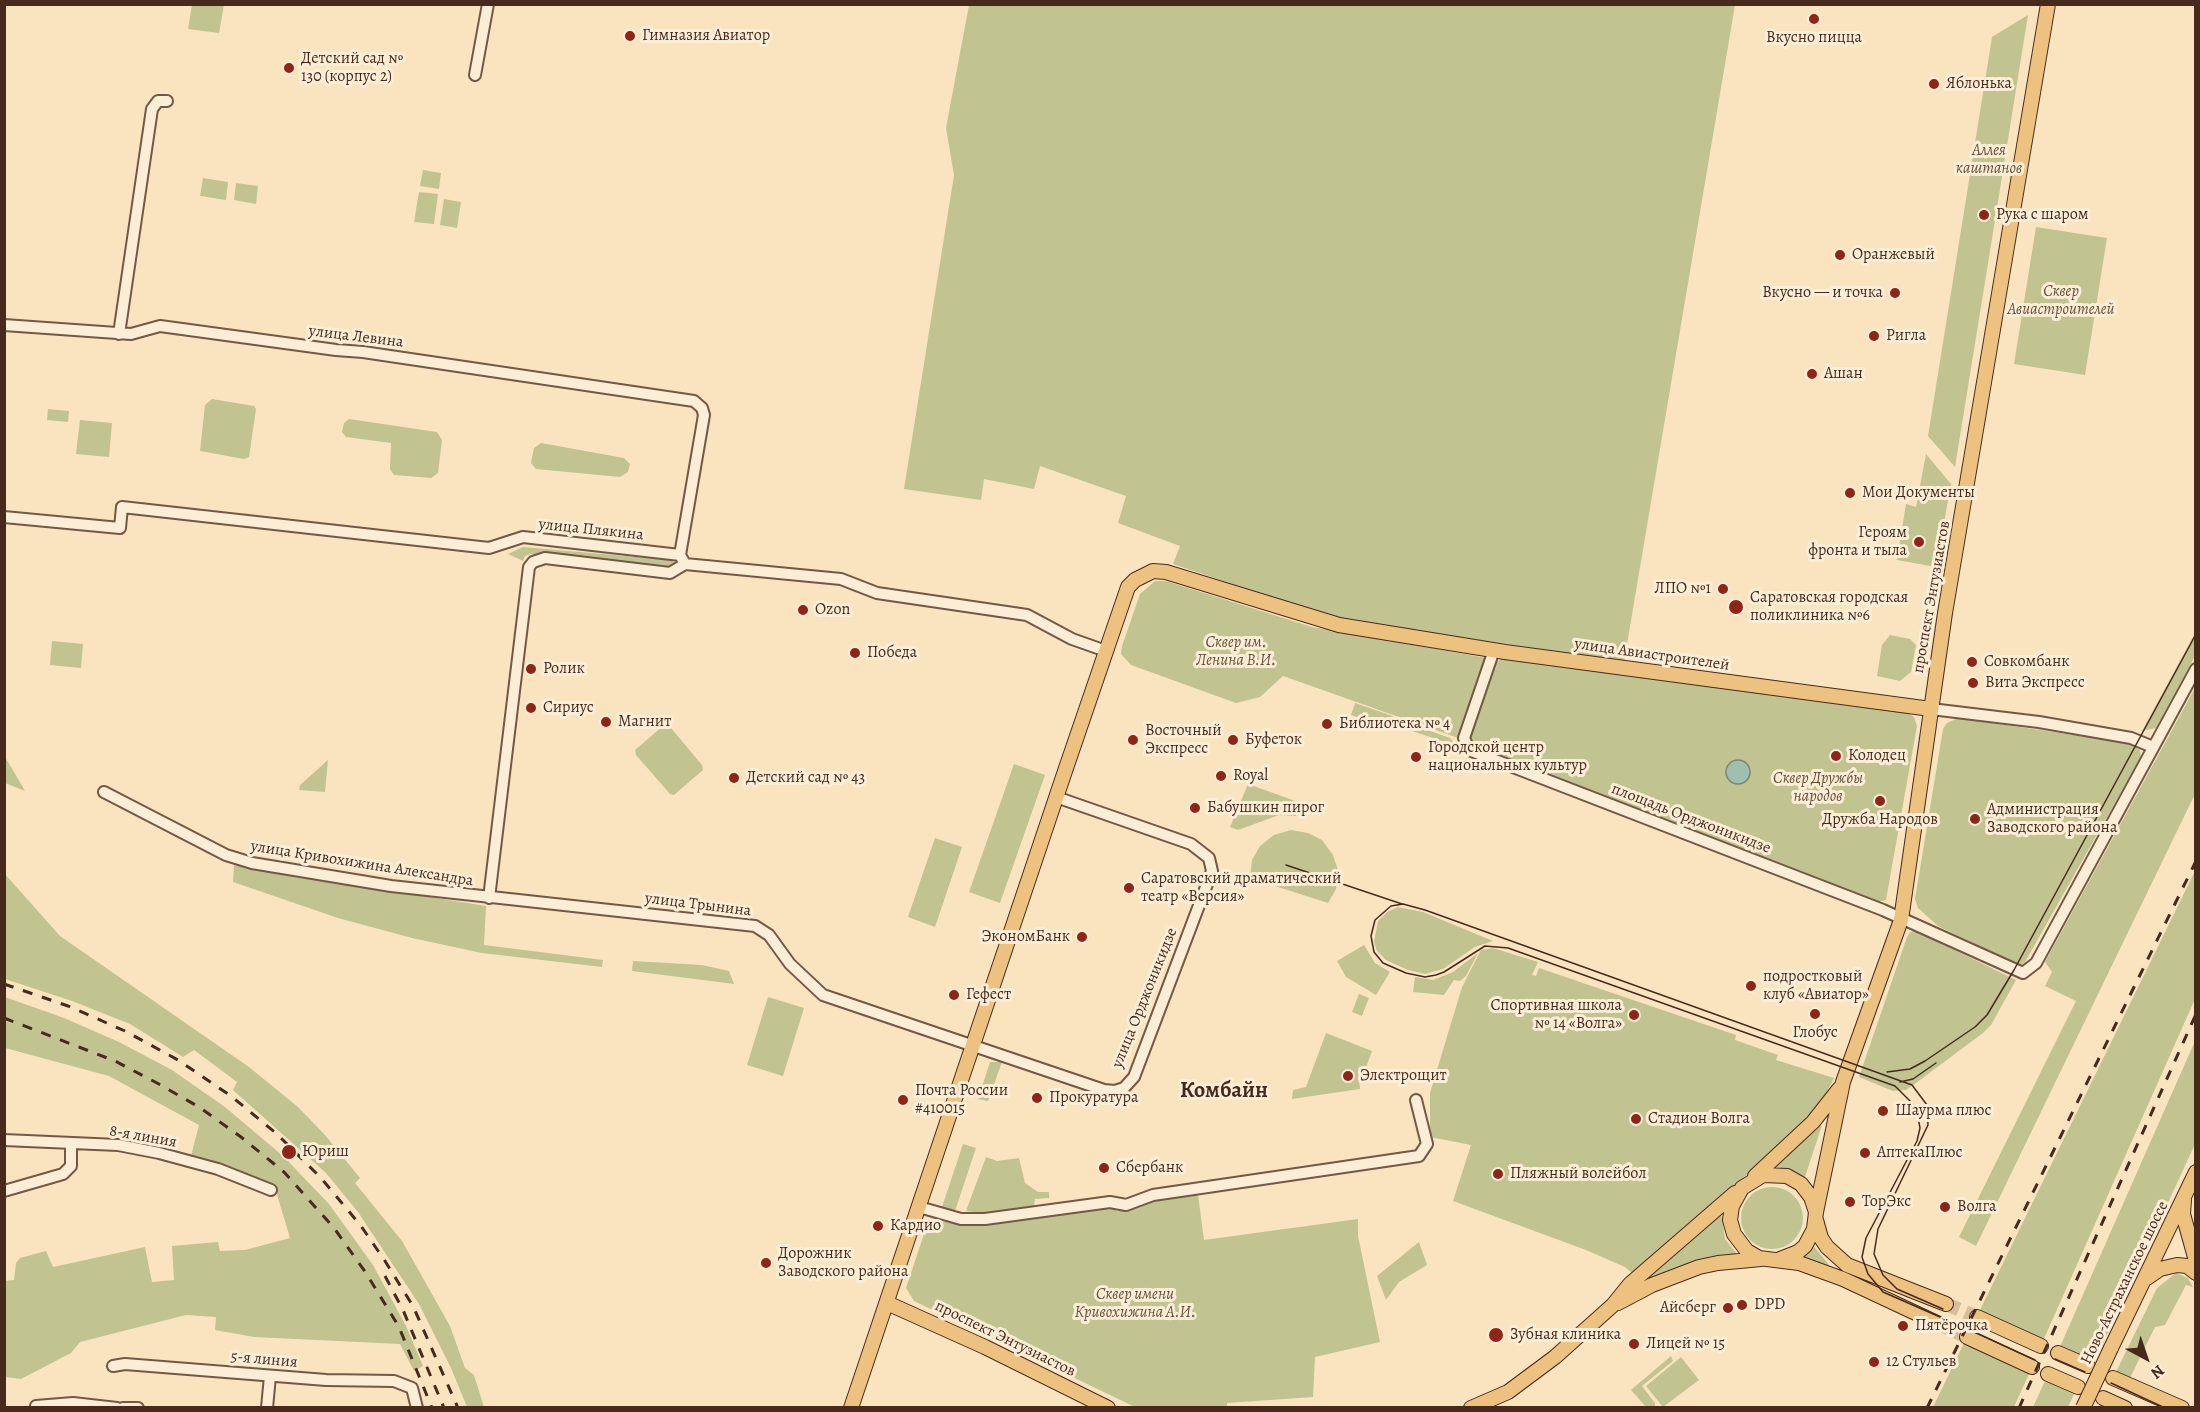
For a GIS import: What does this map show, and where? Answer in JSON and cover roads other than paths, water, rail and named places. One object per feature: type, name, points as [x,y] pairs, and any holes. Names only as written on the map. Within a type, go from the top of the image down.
[{"type":"main road","name":"проспект Энтузиастов","points":[[1613,1305],[1652,1285],[1699,1267],[1718,1263],[1773,1259],[1798,1252],[1805,1246],[1816,1216],[1843,1082],[1901,920],[1931,709],[2048,4]]},
{"type":"main road","name":"улица Авиастроителей","points":[[1106,651],[1128,587],[1135,580],[1153,572],[1180,575],[1339,626],[1494,650],[1931,709]]},
{"type":"main road","points":[[851,1407],[1106,651]]},
{"type":"main road","name":"проспект Энтузиастов","points":[[1471,1407],[1522,1383],[1613,1305],[1629,1284],[1745,1185],[1813,1122],[1843,1082]]},
{"type":"main road","name":"Ново-Астраханское шоссе","points":[[2083,1407],[2196,1172]]},
{"type":"main road","name":"проспект Энтузиастов","points":[[1773,1259],[1747,1251],[1737,1240],[1731,1227],[1732,1206],[1745,1185],[1771,1174],[1795,1180],[1807,1190],[1816,1216]]},
{"type":"main road","points":[[2184,1198],[2183,1214],[2196,1261]]},
{"type":"main road","points":[[1816,1216],[1821,1238],[1827,1247],[1847,1265],[1946,1304]]},
{"type":"main road","points":[[1773,1259],[1843,1279],[1937,1323]]},
{"type":"main road","points":[[2145,1280],[2160,1269],[2177,1265],[2187,1266],[2196,1273]]},
{"type":"main road","name":"проспект Энтузиастов","points":[[887,1302],[1108,1407]]},
{"type":"main road","points":[[1977,1317],[2042,1346]]},
{"type":"main road","points":[[1967,1337],[2032,1367]]},
{"type":"main road","points":[[2058,1353],[2088,1366]]},
{"type":"main road","points":[[2048,1374],[2078,1387]]},
{"type":"main road","points":[[2113,1378],[2182,1407]]},
{"type":"main road","points":[[2103,1398],[2125,1407]]},
{"type":"street","points":[[475,75],[488,4]]},
{"type":"street","points":[[119,334],[152,109],[158,101],[167,101]]},
{"type":"street","name":"улица Левина","points":[[4,325],[119,334],[130,334],[160,326],[336,350],[363,351],[693,401],[702,408],[704,415],[683,560]]},
{"type":"street","name":"улица Плякина","points":[[4,517],[120,528],[122,507],[489,548],[523,537],[683,560],[842,579],[877,593],[1009,612],[1038,619],[1072,639],[1106,651]]},
{"type":"street","points":[[489,898],[529,567],[533,562],[545,558],[670,573],[683,560]]},
{"type":"street","name":"площадь Орджоникидзе","points":[[1494,650],[1464,738],[1469,750],[1691,834],[2023,973],[2036,963],[2153,747]]},
{"type":"street","points":[[2153,747],[2196,669]]},
{"type":"street","name":"улица Авиастроителей","points":[[1931,709],[2039,722],[2131,738],[2153,747]]},
{"type":"street","name":"улица Кривохижина Александра","points":[[104,792],[226,855],[252,863],[391,886],[489,898]]},
{"type":"street","name":"улица Орджоникидзе","points":[[974,1046],[1104,1090],[1124,1088],[1134,1077],[1212,871],[1209,858],[1191,844],[1056,797]]},
{"type":"street","name":"улица Трынина","points":[[489,898],[755,926],[769,935],[790,964],[823,995],[974,1046]]},
{"type":"street","points":[[919,1207],[961,1219],[985,1219],[1110,1202],[1126,1205],[1153,1195],[1419,1156],[1427,1144],[1416,1100]]},
{"type":"street","name":"8-я линия","points":[[4,1140],[118,1145],[218,1169],[271,1190]]},
{"type":"street","points":[[4,1191],[63,1174],[70,1166],[71,1143]]},
{"type":"street","name":"5-я линия","points":[[113,1366],[125,1364],[270,1376],[394,1382],[412,1388],[417,1407]]},
{"type":"street","points":[[267,1407],[270,1376]]},
{"type":"street","points":[[36,1406],[73,1403],[117,1407]]},
{"type":"street","points":[[123,1407],[138,1407]]},
{"type":"tunnel","points":[[1946,1304],[1977,1317]]},
{"type":"tunnel","points":[[1937,1323],[1967,1337]]},
{"type":"tram line","points":[[1887,1072],[1910,1069],[1925,1061],[1975,1027],[1987,1015],[2014,970],[2196,634]]},
{"type":"tram line","points":[[1286,865],[1402,904]]},
{"type":"tram line","points":[[1940,1317],[1883,1292],[1868,1274],[1862,1257],[1866,1238],[1917,1141],[1920,1128],[1916,1107],[1895,1086],[1508,948],[1485,946],[1436,975],[1425,977],[1406,973],[1383,963],[1374,952],[1371,936],[1375,920],[1391,906],[1403,904],[1425,910],[1912,1085],[1927,1105],[1928,1125],[1878,1229],[1874,1254],[1883,1275],[1897,1289],[1943,1309]]},
{"type":"tram line","points":[[1900,1082],[1913,1079],[1936,1063]]},
{"type":"tram line","points":[[1970,1330],[2035,1360]]},
{"type":"tram line","points":[[2055,1359],[2085,1372]]},
{"type":"tram line","points":[[2111,1383],[2165,1408]]},
{"type":"railway","points":[[1927,1408],[2196,861]]},
{"type":"railway","points":[[4,984],[68,1006],[125,1031],[178,1060],[231,1096],[277,1134],[321,1178],[361,1226],[385,1261],[413,1306],[458,1408]]},
{"type":"railway","points":[[2019,1408],[2196,1014]]},
{"type":"railway","points":[[4,1018],[115,1061],[157,1083],[199,1107],[284,1172],[334,1228],[366,1273],[399,1327],[432,1408]]},
{"type":"railway","points":[[385,1276],[403,1310],[444,1408]]},
{"type":"place","name":"Вкусно пицца","points":[[1814,19]]},
{"type":"place","name":"Гимназия Авиатор","points":[[630,36]]},
{"type":"place","name":"Детский сад № 130 (корпус 2)","points":[[289,68]]},
{"type":"place","name":"Яблонька","points":[[1934,84]]},
{"type":"place","name":"Рука с шаром","points":[[1984,215]]},
{"type":"place","name":"Оранжевый","points":[[1840,255]]},
{"type":"place","name":"Вкусно — и точка","points":[[1895,293]]},
{"type":"place","name":"Ригла","points":[[1874,336]]},
{"type":"place","name":"Ашан","points":[[1812,374]]},
{"type":"place","name":"Мои Документы","points":[[1850,493]]},
{"type":"place","name":"Героям фронта и тыла","points":[[1919,542]]},
{"type":"place","name":"ЛПО №1","points":[[1723,589]]},
{"type":"place","name":"Саратовская городская поликлиника №6","points":[[1736,607]]},
{"type":"place","name":"Ozon","points":[[803,610]]},
{"type":"place","name":"Победа","points":[[855,653]]},
{"type":"place","name":"Совкомбанк","points":[[1972,662]]},
{"type":"place","name":"Ролик","points":[[531,669]]},
{"type":"place","name":"Вита Экспресс","points":[[1973,683]]},
{"type":"place","name":"Сириус","points":[[531,708]]},
{"type":"place","name":"Магнит","points":[[606,722]]},
{"type":"place","name":"Библиотека № 4","points":[[1327,724]]},
{"type":"place","name":"Восточный Экспресс","points":[[1133,740]]},
{"type":"place","name":"Буфеток","points":[[1233,740]]},
{"type":"place","name":"Колодец","points":[[1836,756]]},
{"type":"place","name":"Городской центр национальных культур","points":[[1416,757]]},
{"type":"place","name":"Royal","points":[[1221,776]]},
{"type":"place","name":"Детский сад № 43","points":[[734,778]]},
{"type":"place","name":"Дружба Народов","points":[[1880,801]]},
{"type":"place","name":"Бабушкин пирог","points":[[1195,808]]},
{"type":"place","name":"Администрация Заводского района","points":[[1975,819]]},
{"type":"place","name":"Саратовский драматический театр «Версия»","points":[[1129,888]]},
{"type":"place","name":"ЭкономБанк","points":[[1082,937]]},
{"type":"place","name":"подростковый клуб «Авиатор»","points":[[1751,986]]},
{"type":"place","name":"Гефест","points":[[954,995]]},
{"type":"place","name":"Глобус","points":[[1815,1014]]},
{"type":"place","name":"Спортивная школа № 14 «Волга»","points":[[1634,1015]]},
{"type":"place","name":"Электрощит","points":[[1348,1076]]},
{"type":"place","name":"Прокуратура","points":[[1037,1098]]},
{"type":"place","name":"Почта России #410015","points":[[903,1100]]},
{"type":"place","name":"Шаурма плюс","points":[[1883,1111]]},
{"type":"place","name":"Стадион Волга","points":[[1636,1119]]},
{"type":"place","name":"Юриш","points":[[289,1152]]},
{"type":"place","name":"АптекаПлюс","points":[[1865,1153]]},
{"type":"place","name":"Сбербанк","points":[[1104,1168]]},
{"type":"place","name":"Пляжный волейбол","points":[[1498,1174]]},
{"type":"place","name":"ТорЭкс","points":[[1850,1202]]},
{"type":"place","name":"Волга","points":[[1945,1207]]},
{"type":"place","name":"Кардио","points":[[878,1226]]},
{"type":"place","name":"Дорожник Заводского района","points":[[766,1263]]},
{"type":"place","name":"DPD","points":[[1742,1305]]},
{"type":"place","name":"Айсберг","points":[[1728,1308]]},
{"type":"place","name":"Пятёрочка","points":[[1903,1326]]},
{"type":"place","name":"Зубная клиника","points":[[1496,1335]]},
{"type":"place","name":"Лицей № 15","points":[[1634,1344]]},
{"type":"place","name":"12 Стульев","points":[[1874,1362]]},
{"type":"district","name":"Комбайн","points":[[1224,1092]]},
{"type":"park label","name":"Аллея каштанов","points":[[1989,160]]},
{"type":"park label","name":"Сквер Авиастроителей","points":[[2061,301]]},
{"type":"park label","name":"Сквер им. Ленина В.И.","points":[[1236,652]]},
{"type":"park label","name":"Сквер Дружбы народов","points":[[1818,788]]},
{"type":"park label","name":"Сквер имени Кривохижина А.И.","points":[[1135,1304]]}]
